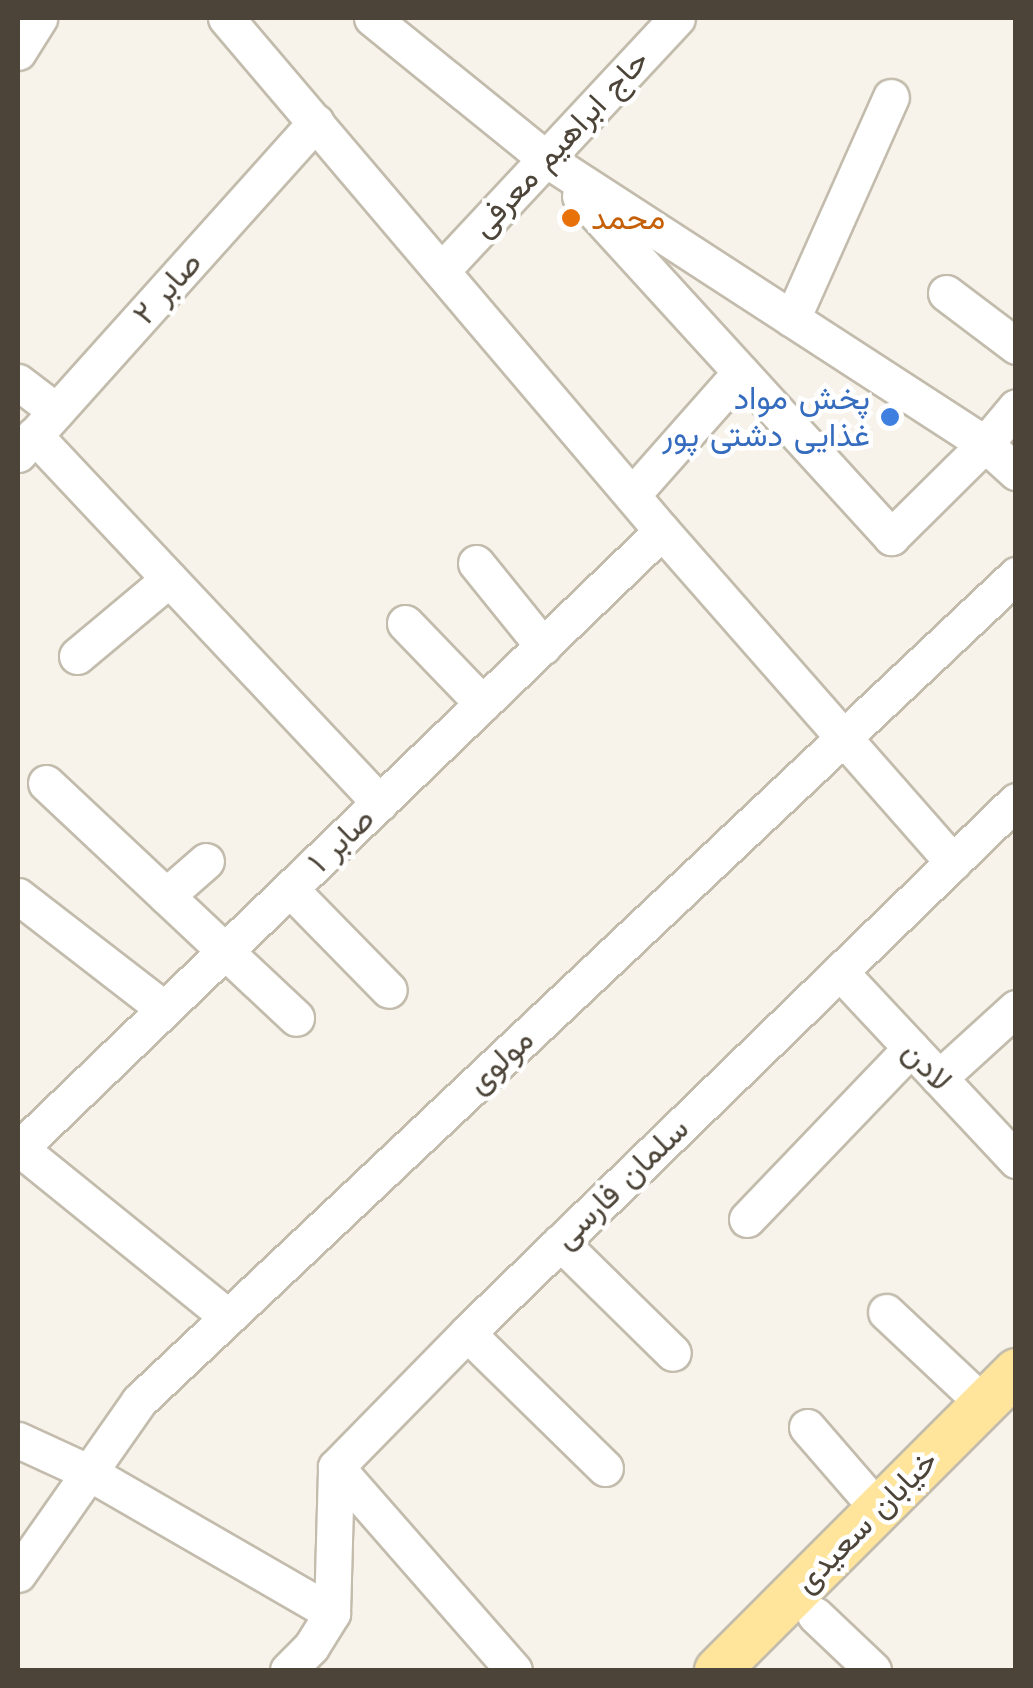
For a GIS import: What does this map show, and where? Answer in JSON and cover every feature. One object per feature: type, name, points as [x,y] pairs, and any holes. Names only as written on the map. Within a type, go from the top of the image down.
[{"type":"main road","name":"خیابان سعیدی","points":[[760,1670],[815,1615],[999,1408],[1016,1371]]},
{"type":"main road","name":"خیابان سعیدی","points":[[716,1670],[878,1509],[999,1408]]},
{"type":"street","points":[[18,52],[39,18]]},
{"type":"street","points":[[226,18],[443,269],[662,532],[953,862]]},
{"type":"street","points":[[372,18],[546,158],[985,444],[1016,472]]},
{"type":"street","name":"حاج ابراهیم معرفی","points":[[443,269],[677,18]]},
{"type":"street","points":[[792,318],[891,97]]},
{"type":"street","name":"صابر ۲","points":[[36,433],[316,122]]},
{"type":"street","points":[[546,158],[891,536],[985,444],[1016,407]]},
{"type":"street","points":[[946,294],[1016,346]]},
{"type":"street","points":[[632,496],[741,372]]},
{"type":"street","points":[[18,382],[36,433],[380,803]]},
{"type":"street","name":"صابر ۱","points":[[19,1147],[662,532]]},
{"type":"street","points":[[476,563],[544,646]]},
{"type":"street","name":"مولوی","points":[[18,1574],[138,1401],[1016,575]]},
{"type":"street","points":[[77,656],[169,578]]},
{"type":"street","points":[[404,623],[483,704]]},
{"type":"street","points":[[46,783],[296,1018]]},
{"type":"street","name":"سلمان فارسی","points":[[336,1466],[467,1332],[1016,801]]},
{"type":"street","points":[[166,896],[206,861]]},
{"type":"street","points":[[290,888],[389,990]]},
{"type":"street","points":[[18,896],[164,1009]]},
{"type":"street","name":"لادن","points":[[840,972],[1016,1160]]},
{"type":"street","points":[[939,1078],[1016,1008]]},
{"type":"street","points":[[747,1219],[910,1048]]},
{"type":"street","points":[[19,1147],[228,1317]]},
{"type":"street","points":[[560,1242],[674,1352]]},
{"type":"street","points":[[886,1312],[999,1408]]},
{"type":"street","points":[[467,1332],[604,1468]]},
{"type":"street","points":[[808,1427],[878,1509]]},
{"type":"street","points":[[18,1440],[88,1472],[332,1613]]},
{"type":"street","points":[[288,1670],[311,1647],[332,1613],[336,1466]]},
{"type":"street","points":[[336,1466],[497,1665]]},
{"type":"street","points":[[815,1615],[874,1670]]},
{"type":"place","name":"محمد","points":[[571,218]]},
{"type":"place","name":"پخش مواد غذایی دشتی پور","points":[[890,417]]}]
